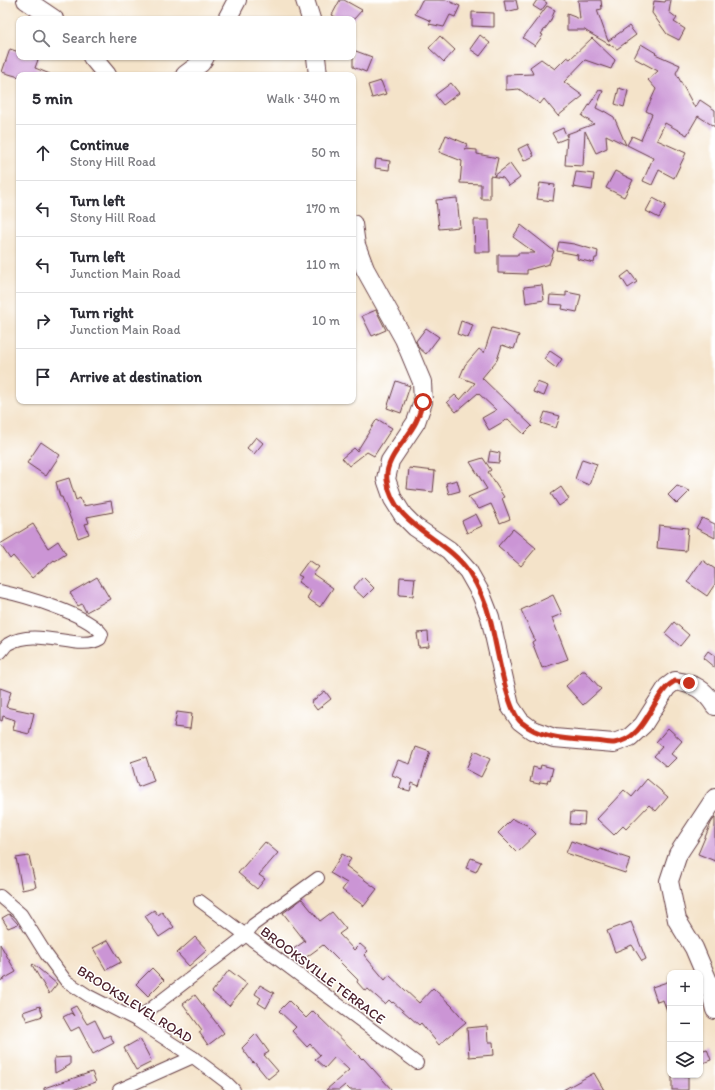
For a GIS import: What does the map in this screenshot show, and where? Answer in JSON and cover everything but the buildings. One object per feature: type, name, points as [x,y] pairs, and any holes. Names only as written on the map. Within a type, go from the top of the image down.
[{"type":"main road","points":[[26,0],[50,16]]},
{"type":"main road","points":[[229,16],[237,0]]},
{"type":"main road","points":[[305,0],[310,16]]},
{"type":"main road","points":[[94,60],[104,72]]},
{"type":"main road","points":[[189,72],[202,60]]},
{"type":"main road","points":[[316,60],[318,72]]},
{"type":"main road","points":[[356,245],[365,269],[404,339],[422,382],[423,402],[416,422],[390,461],[386,479],[392,499],[403,515],[415,527],[450,550],[468,572],[481,594],[490,617],[510,706],[520,721],[532,730],[554,738],[614,743],[630,738],[643,725],[666,687],[675,681],[689,683],[707,694],[715,706]]},
{"type":"main road","points":[[715,798],[678,854],[669,881],[677,920],[694,948],[708,981],[715,1010]]},
{"type":"street","points":[[0,591],[61,610],[97,628],[102,634],[100,639],[95,642],[84,643],[51,638],[28,637],[8,644],[0,653]]},
{"type":"street","points":[[200,901],[245,936],[253,925],[318,878]]},
{"type":"street","name":"BROOKSLEVEL ROAD","points":[[0,896],[20,914],[46,954],[66,980],[89,996],[136,1020],[193,1057],[226,1082],[234,1090]]},
{"type":"street","name":"BROOKSVILLE TERRACE","points":[[136,1020],[245,936],[417,1063]]},
{"type":"street","points":[[119,1090],[193,1057]]},
{"type":"route","points":[[423,402],[416,422],[390,461],[386,479],[392,499],[403,515],[415,527],[450,550],[468,572],[481,594],[490,617],[510,706],[520,721],[532,730],[554,738],[614,743],[630,738],[643,725],[666,687],[675,681],[689,683]]}]
